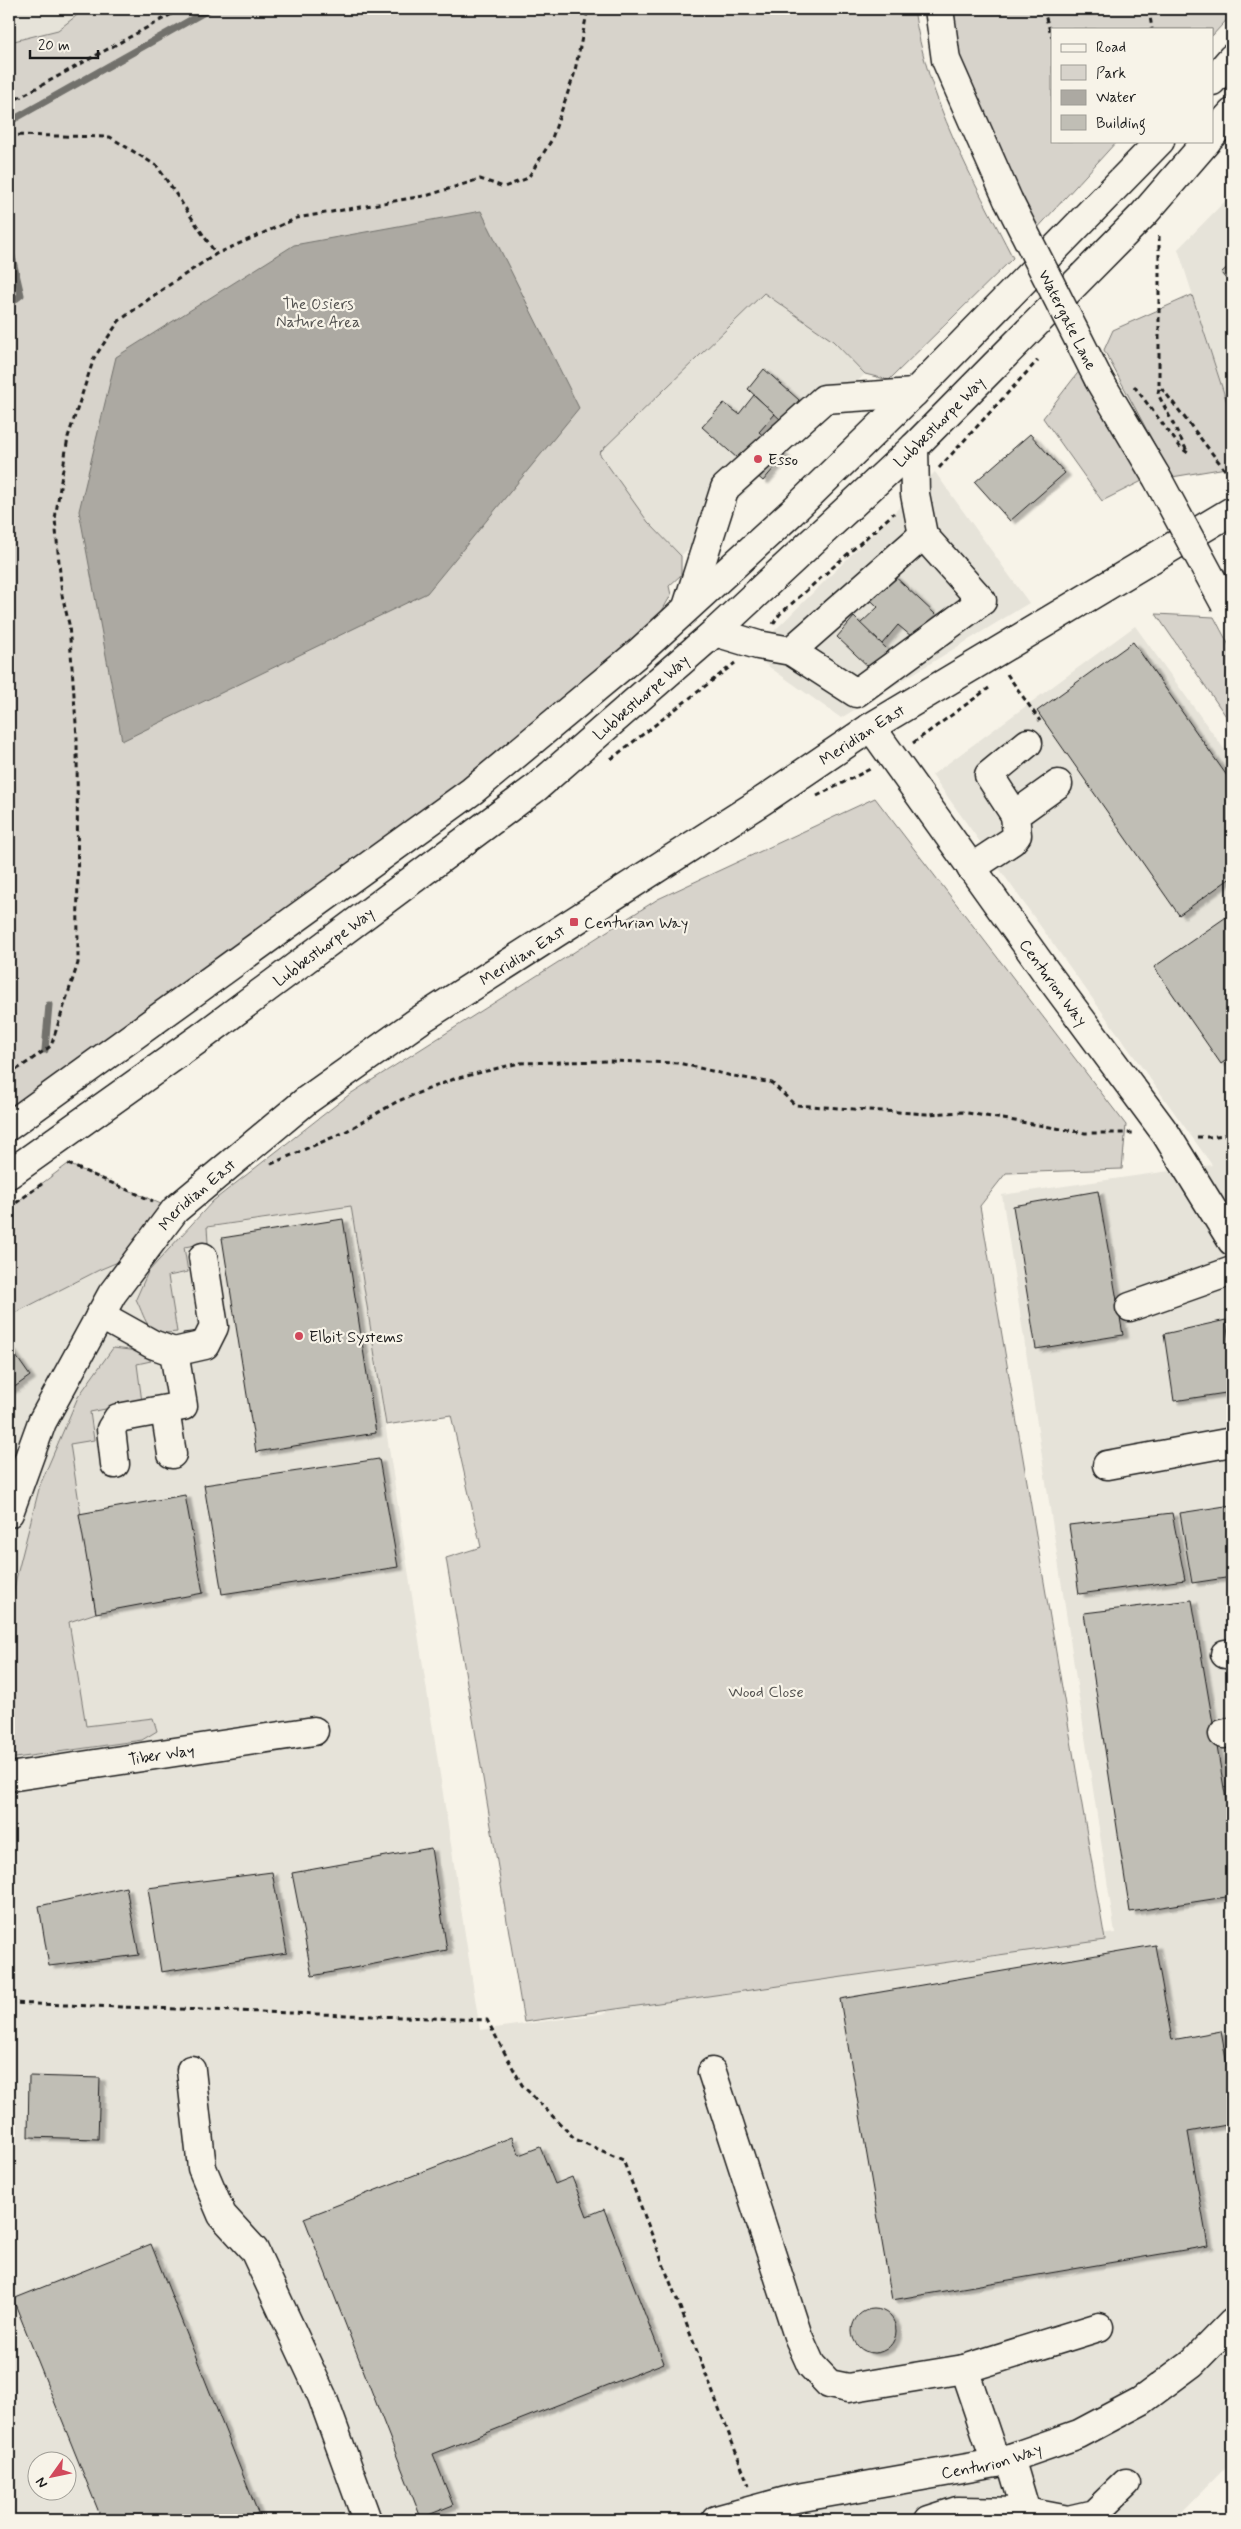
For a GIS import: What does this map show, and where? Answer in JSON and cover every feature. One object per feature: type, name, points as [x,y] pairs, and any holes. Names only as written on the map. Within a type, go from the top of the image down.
[{"type":"main road","name":"Watergate Lane","points":[[939,9],[946,60],[1008,200],[1099,380],[1156,476],[1229,610]]},
{"type":"main road","points":[[1214,79],[1232,58]]},
{"type":"main road","points":[[1214,133],[1232,113]]},
{"type":"main road","points":[[9,1126],[472,791],[638,653],[792,513],[914,393],[1159,142]]},
{"type":"main road","name":"Lubbesthorpe Way","points":[[9,1174],[200,1038],[537,786],[714,632],[914,447],[1144,214],[1206,142]]},
{"type":"main road","points":[[687,607],[726,488],[824,399],[914,393]]},
{"type":"main road","points":[[714,632],[758,645],[791,651],[856,693],[982,601],[923,535],[915,494],[914,447]]},
{"type":"main road","name":"Meridian East","points":[[9,1513],[42,1422],[112,1294],[175,1210],[307,1100],[420,1020],[765,799],[870,727],[1232,511]]},
{"type":"main road","points":[[791,651],[923,535]]},
{"type":"main road","name":"Centurion Way","points":[[870,727],[1166,1134],[1232,1241]]},
{"type":"main road","points":[[971,868],[1012,841],[1016,835],[1015,815],[988,774],[1034,732]]},
{"type":"main road","points":[[1015,815],[1058,784]]},
{"type":"main road","points":[[100,1315],[152,1344],[174,1352],[205,1346],[214,1327],[203,1257]]},
{"type":"main road","points":[[1130,1307],[1232,1271]]},
{"type":"main road","points":[[115,1464],[111,1429],[118,1418],[183,1406],[174,1352]]},
{"type":"main road","points":[[165,1410],[172,1454]]},
{"type":"main road","points":[[1107,1465],[1232,1442]]},
{"type":"main road","name":"Tiber Way","points":[[9,1777],[314,1731]]},
{"type":"main road","points":[[191,2070],[202,2168],[222,2214],[254,2250],[322,2396],[367,2520]]},
{"type":"main road","points":[[712,2072],[798,2336],[811,2365],[829,2384],[848,2388],[964,2369],[1099,2327]]},
{"type":"main road","name":"Centurion Way","points":[[716,2520],[758,2508],[870,2483],[1003,2460],[1079,2434],[1141,2401],[1192,2362],[1232,2322]]},
{"type":"main road","points":[[964,2369],[1026,2512]]},
{"type":"main road","points":[[930,2520],[957,2511],[1026,2512],[1068,2520],[1094,2514],[1126,2483]]},
{"type":"path","points":[[9,103],[181,9]]},
{"type":"path","points":[[9,1075],[51,1046],[78,963],[77,738],[69,624],[62,595],[55,518],[68,437],[94,358],[119,321],[160,291],[216,254],[297,218],[429,195],[480,179],[504,187],[528,178],[551,141],[574,75],[588,9]]},
{"type":"path","points":[[1043,9],[1051,34]]},
{"type":"path","points":[[1149,10],[1152,28]]},
{"type":"path","points":[[9,135],[110,137],[157,166],[216,254]]},
{"type":"path","points":[[1131,382],[1181,448],[1188,453],[1158,394],[1159,228],[1144,214]]},
{"type":"path","points":[[1159,387],[1232,479]]},
{"type":"path","points":[[1007,674],[1034,732]]},
{"type":"path","points":[[270,1165],[345,1132],[398,1101],[454,1079],[519,1063],[608,1061],[679,1063],[772,1083],[795,1105],[926,1114],[962,1112],[1085,1133],[1098,1131],[1209,1137],[1232,1134]]},
{"type":"path","points":[[61,1170],[68,1164],[175,1210]]},
{"type":"path","points":[[9,1208],[46,1181]]},
{"type":"path","points":[[9,2003],[487,2020],[522,2085],[575,2139],[623,2160],[758,2508]]},
{"type":"shaded area","points":[[9,9],[169,9],[9,97]]},
{"type":"shaded area","points":[[1232,194],[1232,418],[1178,249]]},
{"type":"shaded area","points":[[768,275],[865,374],[681,556],[583,457]]},
{"type":"shaded area","points":[[935,472],[1029,603],[841,718],[751,654]]},
{"type":"shaded area","points":[[1135,626],[1232,760],[1232,2461],[1174,2520],[9,2520],[9,1316],[99,1270],[194,1230],[351,1206],[480,2030],[607,2013],[602,1996],[1115,1933],[1002,1195],[1212,1165],[932,775]]},
{"type":"green space","name":"The Osiers Nature Area","points":[[85,9],[914,9],[920,42],[940,106],[967,168],[1013,258],[889,380],[865,374],[833,341],[764,293],[599,453],[648,522],[681,556],[681,575],[669,586],[671,595],[638,653],[9,1125],[9,54],[10,42],[58,30]]},
{"type":"green space","points":[[949,9],[1232,9],[1232,14],[1214,34],[1214,28],[1051,28],[1051,142],[1116,142],[1034,232],[961,61]]},
{"type":"green space","points":[[1192,295],[1232,418],[1232,467],[1172,477],[1104,350],[1113,330]]},
{"type":"green space","points":[[1080,370],[1142,481],[1102,501],[1043,418]]},
{"type":"green space","points":[[1156,614],[1214,617],[1232,651],[1232,725]]},
{"type":"green space","name":"Wood Close","points":[[875,798],[1126,1125],[1122,1169],[1006,1173],[980,1206],[1105,1940],[524,2022],[446,1558],[481,1547],[451,1415],[386,1425],[351,1206],[207,1227],[208,1243],[184,1247],[188,1272],[168,1276],[177,1332],[159,1332],[149,1326],[136,1299],[148,1272],[213,1201],[350,1094],[658,899]]},
{"type":"green space","points":[[68,1164],[175,1210],[144,1251],[99,1270],[9,1316],[9,1208]]},
{"type":"green space","points":[[113,1348],[138,1351],[151,1361],[137,1364],[142,1402],[90,1412],[94,1440],[70,1444],[96,1613],[69,1622],[86,1726],[153,1718],[157,1731],[142,1740],[9,1759],[9,1620],[16,1579],[40,1485],[78,1397]]},
{"type":"water","points":[[481,211],[579,408],[427,593],[122,741],[79,511],[116,357],[294,245]]},
{"type":"building","points":[[1232,263],[1232,286],[1221,273]]},
{"type":"building","points":[[764,369],[799,400],[782,421],[748,389]]},
{"type":"building","points":[[754,395],[775,414],[759,432],[785,455],[763,481],[702,427],[724,403],[739,414]]},
{"type":"building","points":[[1030,434],[1065,473],[1010,521],[975,482]]},
{"type":"building","points":[[875,558],[935,614],[912,637],[898,625],[882,644],[860,624],[878,607],[853,583]]},
{"type":"building","points":[[854,617],[888,650],[871,669],[837,637]]},
{"type":"building","points":[[1133,642],[1232,783],[1232,877],[1179,915],[1037,711]]},
{"type":"building","points":[[1232,913],[1232,1056],[1221,1064],[1154,967]]},
{"type":"building","points":[[1098,1191],[1123,1335],[1036,1349],[1013,1206]]},
{"type":"building","name":"Elbit Systems","points":[[343,1219],[376,1433],[256,1452],[222,1238]]},
{"type":"building","points":[[1226,1320],[1232,1362],[1232,1392],[1174,1401],[1164,1334]]},
{"type":"building","points":[[198,1331],[199,1340],[185,1343],[183,1333]]},
{"type":"building","points":[[9,1346],[30,1376],[9,1391]]},
{"type":"building","points":[[379,1459],[398,1567],[222,1594],[204,1485]]},
{"type":"building","points":[[185,1495],[203,1593],[96,1613],[79,1514]]},
{"type":"building","points":[[1232,1505],[1232,1577],[1192,1583],[1180,1513]]},
{"type":"building","points":[[1172,1513],[1185,1580],[1079,1594],[1069,1525]]},
{"type":"building","points":[[1192,1600],[1232,1835],[1232,1896],[1130,1912],[1084,1613]]},
{"type":"building","points":[[431,1848],[447,1950],[312,1976],[292,1873]]},
{"type":"building","points":[[272,1872],[287,1953],[161,1972],[148,1888]]},
{"type":"building","points":[[126,1887],[139,1955],[49,1966],[39,1906]]},
{"type":"building","points":[[1155,1945],[1172,2040],[1221,2031],[1232,2094],[1232,2124],[1188,2132],[1208,2246],[892,2300],[840,1999]]},
{"type":"building","points":[[29,2076],[100,2078],[98,2139],[28,2137]]},
{"type":"building","points":[[512,2137],[519,2155],[540,2147],[555,2184],[572,2177],[587,2216],[604,2209],[664,2363],[433,2454],[453,2505],[421,2518],[304,2218]]},
{"type":"building","points":[[151,2244],[258,2513],[239,2520],[102,2520],[78,2460],[78,2452],[75,2452],[13,2299]]},
{"type":"building","points":[[874,2309],[886,2313],[892,2319],[896,2331],[892,2343],[886,2349],[874,2353],[862,2349],[856,2343],[852,2331],[856,2319],[862,2313]]},
{"type":"waterway","points":[[9,122],[210,9]]},
{"type":"waterway","points":[[9,244],[21,295],[9,304]]},
{"type":"waterway","points":[[45,1050],[49,1005]]},
{"type":"place","name":"Esso","points":[[758,459]]},
{"type":"place","name":"Centurian Way","points":[[574,922]]},
{"type":"place","name":"Elbit Systems","points":[[299,1336]]}]
